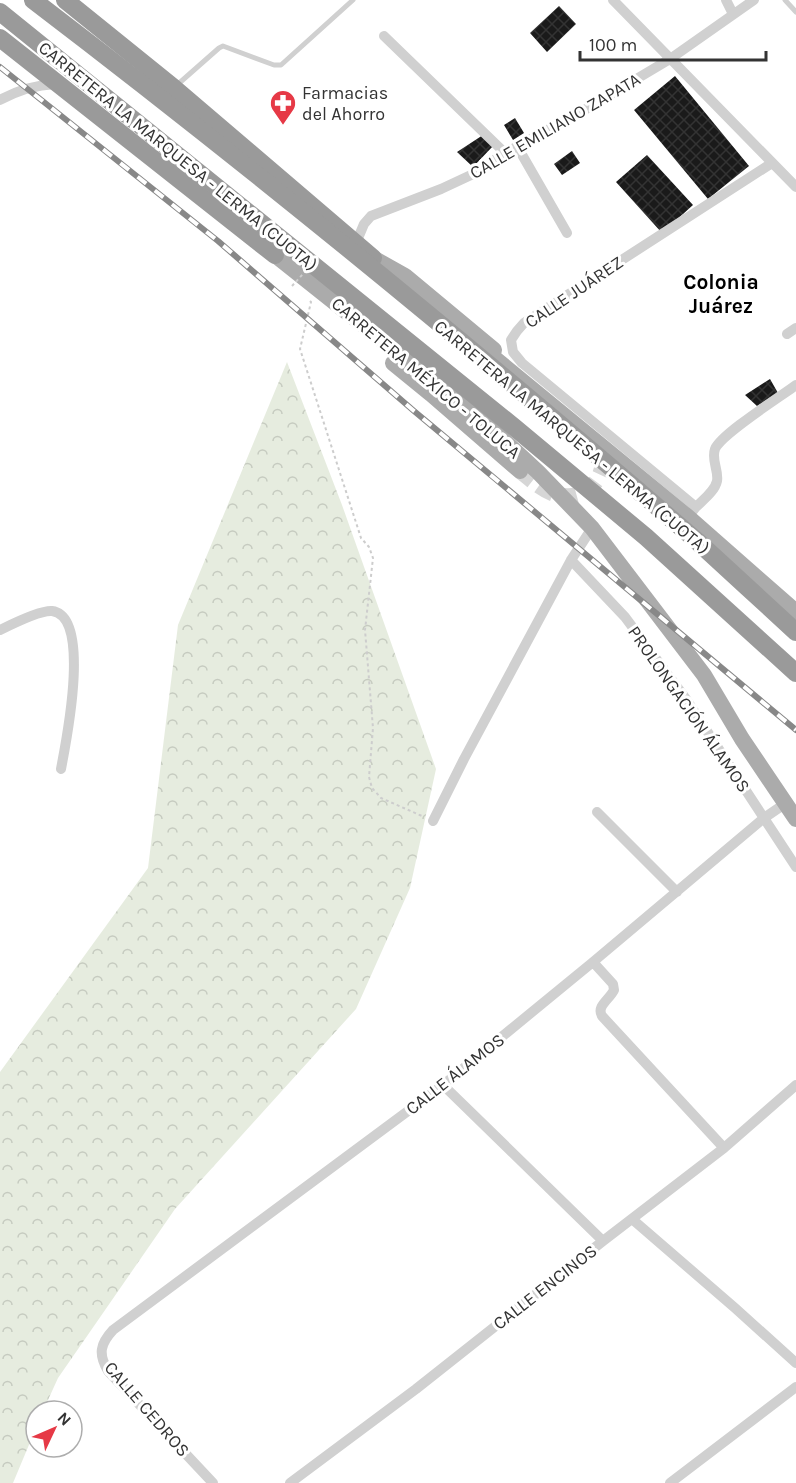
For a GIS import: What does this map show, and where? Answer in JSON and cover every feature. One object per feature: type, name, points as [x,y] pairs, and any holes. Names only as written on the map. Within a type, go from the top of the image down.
[{"type":"highway","name":"CARRETERA LA MARQUESA - LERMA (CUOTA)","points":[[33,0],[266,183],[516,387],[698,543],[796,632]]},
{"type":"highway","points":[[65,0],[174,88],[373,258]]},
{"type":"highway","name":"CARRETERA LA MARQUESA - LERMA (CUOTA)","points":[[0,12],[514,427],[646,537],[796,673]]},
{"type":"highway","name":"CARRETERA MÉXICO - TOLUCA","points":[[0,38],[275,255]]},
{"type":"main road","points":[[275,255],[348,327],[431,394],[520,471]]},
{"type":"main road","name":"CARRETERA MÉXICO - TOLUCA","points":[[275,255],[481,419],[538,472],[592,528],[704,675],[742,739],[796,819]]},
{"type":"main road","points":[[373,258],[692,512],[796,612]]},
{"type":"main road","points":[[373,258],[405,276],[573,416]]},
{"type":"street","points":[[613,0],[772,163],[794,180]]},
{"type":"street","points":[[726,0],[733,14]]},
{"type":"street","name":"CALLE EMILIANO ZAPATA","points":[[356,243],[364,224],[371,216],[471,175],[517,146],[586,109],[670,59],[754,0]]},
{"type":"street","points":[[384,36],[505,153]]},
{"type":"street","points":[[0,100],[38,85],[58,84]]},
{"type":"street","points":[[517,146],[567,232]]},
{"type":"street","name":"CALLE JUÁREZ","points":[[692,512],[522,363],[513,352],[511,340],[524,323],[772,163]]},
{"type":"street","points":[[692,512],[715,487],[717,481],[714,453],[720,441],[796,385]]},
{"type":"street","points":[[433,821],[570,560],[592,528]]},
{"type":"street","name":"PROLONGACIÓN ÁLAMOS","points":[[570,560],[625,617],[686,699],[796,867]]},
{"type":"street","points":[[0,630],[48,611],[54,611],[67,620],[74,653],[74,685],[61,769]]},
{"type":"street","name":"CALLE ÁLAMOS","points":[[112,1330],[443,1085],[764,818],[786,803]]},
{"type":"street","points":[[597,812],[677,891]]},
{"type":"street","points":[[593,962],[613,984],[615,990],[600,1008],[602,1016],[724,1148]]},
{"type":"street","points":[[443,1085],[603,1241]]},
{"type":"street","name":"CALLE ENCINOS","points":[[290,1483],[416,1389],[724,1148],[796,1085]]},
{"type":"street","points":[[632,1219],[796,1363]]},
{"type":"street","name":"CALLE CEDROS","points":[[112,1330],[103,1344],[102,1352],[103,1362],[108,1371],[213,1483]]},
{"type":"street","points":[[670,1483],[796,1387]]},
{"type":"lane","points":[[174,88],[224,46],[274,65],[281,65],[353,0]]},
{"type":"lane","points":[[785,0],[796,12]]},
{"type":"path","points":[[292,286],[298,291]]},
{"type":"path","points":[[304,297],[311,303],[300,349],[361,538],[373,558],[365,630],[373,728],[369,777],[372,788],[381,798],[433,821]]},
{"type":"green space","points":[[287,362],[342,505],[436,769],[410,888],[356,1009],[175,1209],[58,1378],[48,1399],[24,1399],[24,1457],[13,1483],[0,1483],[0,1072],[148,868],[178,625]]},
{"type":"building","points":[[559,6],[576,24],[547,52],[530,33]]},
{"type":"building","points":[[675,76],[749,166],[708,199],[634,110]]},
{"type":"building","points":[[515,118],[524,133],[513,140],[504,125]]},
{"type":"building","points":[[483,135],[494,145],[473,167],[457,152]]},
{"type":"building","points":[[572,151],[580,163],[562,175],[554,164]]},
{"type":"building","points":[[647,155],[693,205],[662,233],[616,182]]},
{"type":"building","points":[[770,379],[778,393],[757,406],[745,395]]},
{"type":"tunnel","points":[[520,471],[540,487],[552,493],[573,496],[589,489],[595,483],[603,467],[602,450]]},
{"type":"railway","points":[[0,67],[218,241],[414,411],[796,730]]},
{"type":"place","name":"Farmacias del Ahorro","points":[[283,126]]},
{"type":"district","name":"Colonia Juárez","points":[[721,294]]}]
